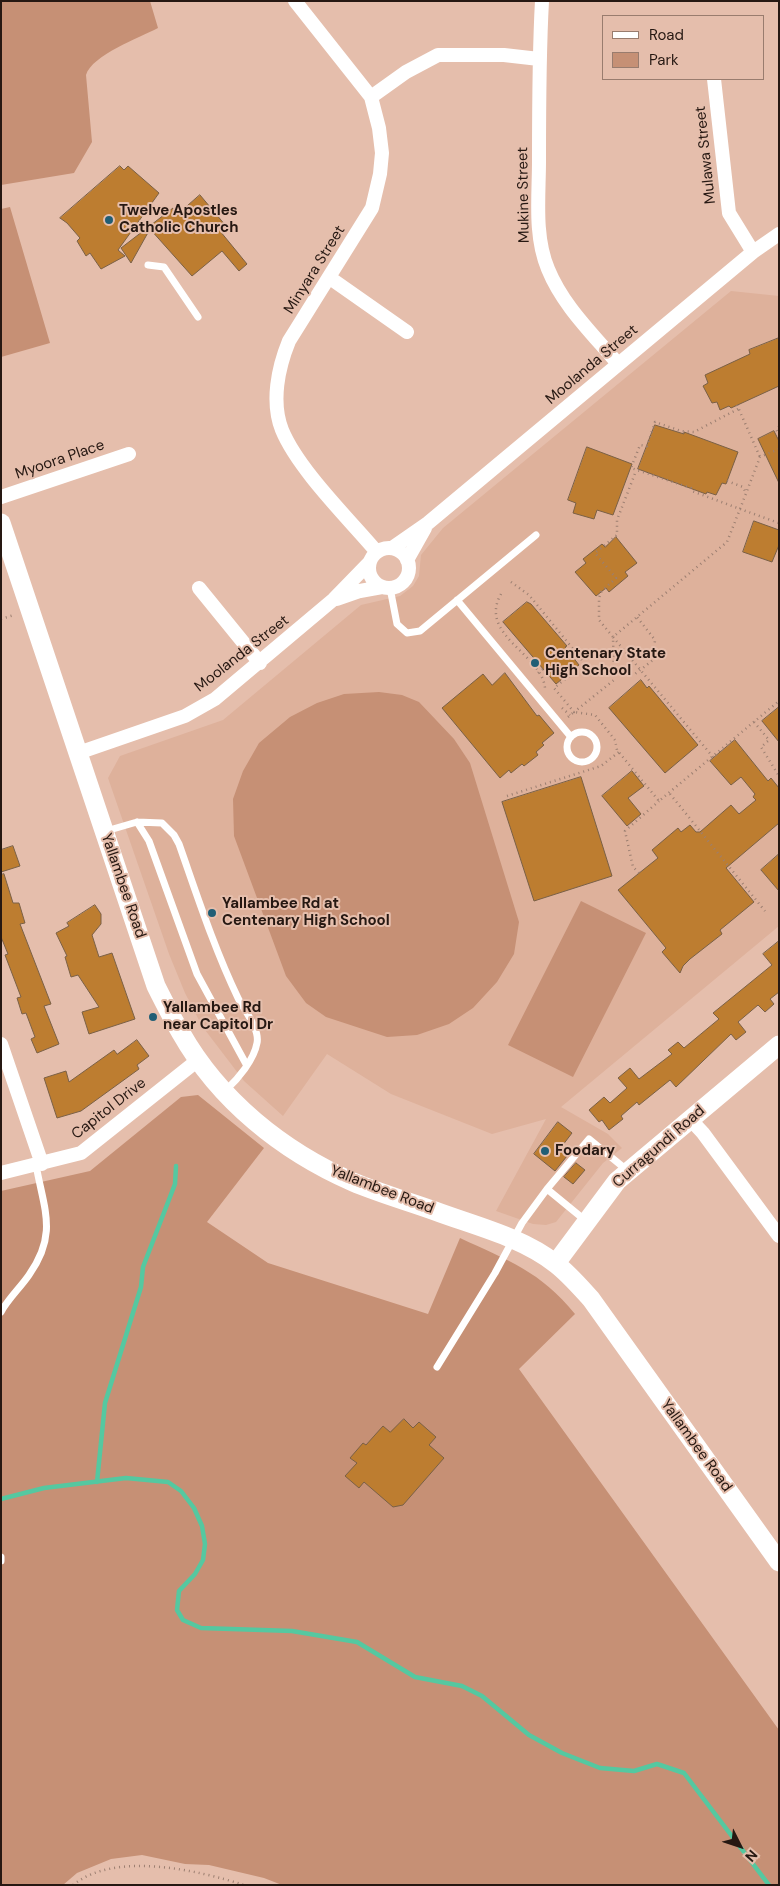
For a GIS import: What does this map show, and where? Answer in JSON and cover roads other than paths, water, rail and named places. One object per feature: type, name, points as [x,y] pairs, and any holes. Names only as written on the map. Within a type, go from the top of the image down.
[{"type":"main road","name":"Yallambee Road","points":[[1,523],[156,986],[198,1060],[224,1092],[254,1121],[280,1141],[317,1164],[353,1182],[513,1240],[556,1263],[595,1305],[779,1562]]},
{"type":"main road","name":"Curragundi Road","points":[[556,1263],[617,1181],[779,1045]]},
{"type":"street","name":"Minyara Street","points":[[295,1],[371,97],[379,128],[382,153],[380,174],[372,208],[289,341],[281,361],[277,408],[282,429],[293,452],[372,557]]},
{"type":"street","name":"Mukine Street","points":[[542,1],[539,59],[539,211],[541,248],[557,287],[569,306],[618,364]]},
{"type":"street","points":[[371,97],[406,72],[438,55],[504,55],[539,59]]},
{"type":"street","name":"Mulawa Street","points":[[714,80],[729,213],[753,252]]},
{"type":"street","name":"Moolanda Street","points":[[392,548],[428,523],[753,252],[779,234]]},
{"type":"street","points":[[330,278],[408,332]]},
{"type":"street","name":"Myoora Place","points":[[1,497],[130,454]]},
{"type":"street","name":"Moolanda Street","points":[[408,560],[428,523]]},
{"type":"street","points":[[392,548],[404,554],[408,560],[406,579],[396,587],[386,588],[371,579],[372,557],[392,548]]},
{"type":"street","name":"Moolanda Street","points":[[78,753],[185,716],[216,699],[334,600],[372,557]]},
{"type":"street","points":[[199,588],[260,663]]},
{"type":"street","name":"Moolanda Street","points":[[334,600],[360,591],[386,588]]},
{"type":"street","points":[[1,1044],[39,1165]]},
{"type":"street","name":"Capitol Drive","points":[[1,1173],[39,1165],[80,1153],[198,1060]]},
{"type":"street","points":[[690,1119],[779,1236]]},
{"type":"lane","points":[[148,264],[164,267],[198,317]]},
{"type":"lane","points":[[386,588],[397,624],[408,633],[420,631],[536,535]]},
{"type":"lane","points":[[457,600],[571,736]]},
{"type":"lane","points":[[585,732],[594,736],[597,746],[594,756],[582,762],[573,758],[568,750],[571,736],[585,732]]},
{"type":"lane","points":[[105,832],[137,822],[162,823],[174,835],[179,844],[211,934],[231,983],[256,1032],[258,1042],[237,1080],[224,1092]]},
{"type":"lane","points":[[137,822],[149,841],[197,974],[246,1064]]},
{"type":"lane","points":[[437,1368],[522,1223],[547,1189],[589,1139],[628,1171]]},
{"type":"lane","points":[[1,1312],[36,1265],[46,1244],[45,1203],[39,1165]]},
{"type":"lane","points":[[547,1189],[586,1222]]},
{"type":"waterway","points":[[97,1482],[105,1403],[141,1287],[143,1267],[175,1184],[176,1166]]},
{"type":"waterway","points":[[1,1499],[44,1488],[126,1478],[168,1482],[181,1491],[194,1508],[202,1526],[205,1544],[203,1560],[195,1574],[179,1591],[177,1610],[183,1620],[201,1628],[292,1631],[357,1642],[415,1677],[462,1686],[482,1696],[529,1735],[562,1753],[600,1768],[634,1771],[657,1764],[684,1773],[769,1885]]},
{"type":"place","name":"Twelve Apostles Catholic Church","points":[[109,220]]},
{"type":"place","name":"Centenary State High School","points":[[535,663]]},
{"type":"place","name":"Yallambee Rd at Centenary High School","points":[[212,913]]},
{"type":"place","name":"Yallambee Rd near Capitol Dr","points":[[153,1017]]},
{"type":"place","name":"Foodary","points":[[545,1151]]}]
